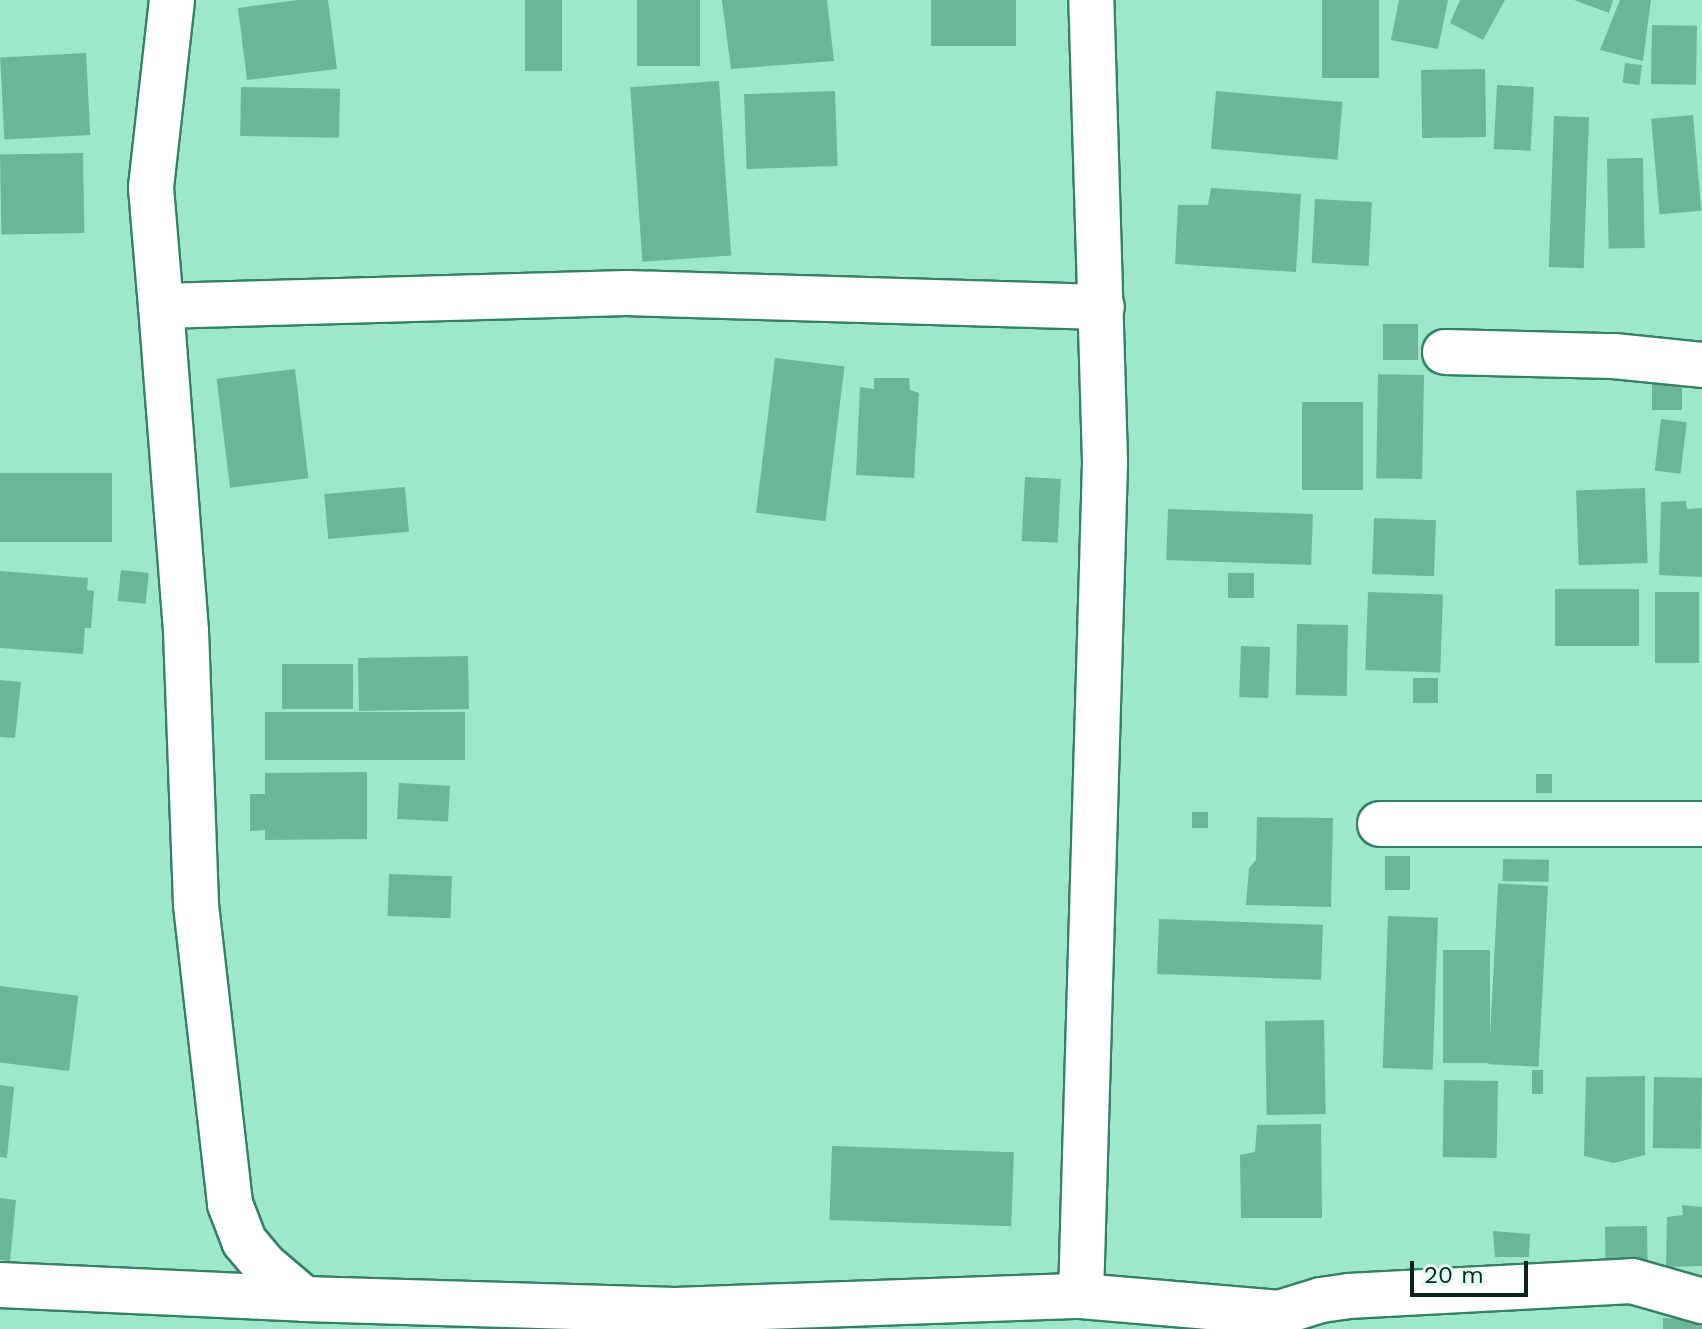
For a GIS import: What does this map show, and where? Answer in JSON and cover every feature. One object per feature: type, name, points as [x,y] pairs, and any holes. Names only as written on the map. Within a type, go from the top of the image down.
[{"type":"street","points":[[172,0],[151,188],[186,631],[196,905],[230,1204],[244,1241],[304,1299]]},
{"type":"street","points":[[1081,1296],[1105,461],[1091,0]]},
{"type":"street","points":[[161,306],[627,293],[1102,307]]},
{"type":"street","points":[[1445,352],[1614,356],[1702,365]]},
{"type":"street","points":[[1380,824],[1702,824]]},
{"type":"street","points":[[0,1285],[675,1320],[1081,1296],[1279,1313],[1321,1300],[1348,1296],[1632,1281],[1702,1301]]},
{"type":"building","points":[[298,0],[328,0],[337,69],[247,80],[238,8]]},
{"type":"building","points":[[525,0],[562,0],[562,71],[525,71]]},
{"type":"building","points":[[637,0],[700,0],[700,66],[637,66]]},
{"type":"building","points":[[722,0],[827,0],[834,61],[731,69]]},
{"type":"building","points":[[931,0],[1016,0],[1016,46],[931,46]]},
{"type":"building","points":[[1322,0],[1379,0],[1379,78],[1322,78]]},
{"type":"building","points":[[1399,0],[1448,0],[1438,49],[1391,40]]},
{"type":"building","points":[[1460,0],[1505,0],[1483,40],[1450,23]]},
{"type":"building","points":[[1574,0],[1613,0],[1609,13]]},
{"type":"building","points":[[1620,0],[1651,0],[1643,61],[1600,50]]},
{"type":"building","points":[[1652,25],[1697,26],[1696,85],[1651,84]]},
{"type":"building","points":[[86,53],[90,135],[4,139],[0,58]]},
{"type":"building","points":[[1625,63],[1642,65],[1639,85],[1623,83]]},
{"type":"building","points":[[1485,69],[1486,137],[1422,138],[1421,70]]},
{"type":"building","points":[[719,81],[731,256],[642,262],[630,87]]},
{"type":"building","points":[[1497,85],[1534,87],[1531,151],[1494,149]]},
{"type":"building","points":[[241,87],[340,89],[339,138],[240,136]]},
{"type":"building","points":[[835,91],[838,166],[747,169],[744,94]]},
{"type":"building","points":[[1216,91],[1343,102],[1337,160],[1211,149]]},
{"type":"building","points":[[1693,115],[1701,211],[1660,214],[1651,119]]},
{"type":"building","points":[[1554,116],[1589,117],[1584,268],[1549,267]]},
{"type":"building","points":[[83,153],[84,233],[1,234],[0,154]]},
{"type":"building","points":[[1643,158],[1645,248],[1609,249],[1607,159]]},
{"type":"building","points":[[1211,188],[1301,194],[1296,272],[1175,264],[1178,205],[1208,205]]},
{"type":"building","points":[[1315,199],[1372,202],[1369,266],[1312,263]]},
{"type":"building","points":[[1383,324],[1418,324],[1418,360],[1383,360]]},
{"type":"building","points":[[775,358],[844,367],[825,521],[756,513]]},
{"type":"building","points":[[295,369],[308,478],[230,488],[217,379]]},
{"type":"building","points":[[1378,374],[1424,375],[1422,479],[1376,478]]},
{"type":"building","points":[[1652,375],[1682,375],[1682,410],[1652,410]]},
{"type":"building","points":[[874,378],[909,378],[910,390],[919,393],[914,478],[856,475],[860,387],[874,389]]},
{"type":"building","points":[[1302,402],[1363,402],[1363,490],[1302,490]]},
{"type":"building","points":[[1661,419],[1687,422],[1680,474],[1655,471]]},
{"type":"building","points":[[0,473],[112,473],[112,542],[0,542]]},
{"type":"building","points":[[1025,477],[1061,479],[1058,543],[1022,541]]},
{"type":"building","points":[[405,487],[409,532],[328,539],[324,494]]},
{"type":"building","points":[[1645,488],[1648,563],[1579,565],[1576,490]]},
{"type":"building","points":[[1686,501],[1687,509],[1702,508],[1702,577],[1659,575],[1661,502]]},
{"type":"building","points":[[1168,509],[1313,514],[1311,565],[1166,560]]},
{"type":"building","points":[[1374,518],[1436,520],[1434,576],[1372,574]]},
{"type":"building","points":[[121,570],[149,573],[146,604],[118,601]]},
{"type":"building","points":[[0,571],[88,578],[87,590],[94,591],[91,628],[85,628],[83,654],[0,648]]},
{"type":"building","points":[[1228,573],[1254,573],[1254,598],[1228,598]]},
{"type":"building","points":[[1555,589],[1639,589],[1639,646],[1555,646]]},
{"type":"building","points":[[1368,592],[1443,595],[1440,673],[1365,670]]},
{"type":"building","points":[[1655,592],[1699,592],[1699,663],[1655,663]]},
{"type":"building","points":[[1297,624],[1348,625],[1347,696],[1296,695]]},
{"type":"building","points":[[1241,646],[1270,647],[1268,698],[1239,697]]},
{"type":"building","points":[[468,656],[469,709],[359,711],[358,658]]},
{"type":"building","points":[[282,664],[353,664],[353,709],[282,709]]},
{"type":"building","points":[[1413,678],[1438,678],[1438,703],[1413,703]]},
{"type":"building","points":[[0,680],[21,682],[15,738],[0,737]]},
{"type":"building","points":[[265,712],[465,712],[465,760],[265,760]]},
{"type":"building","points":[[367,772],[367,839],[265,840],[265,830],[250,831],[250,794],[265,794],[265,773]]},
{"type":"building","points":[[1536,774],[1552,774],[1552,793],[1536,793]]},
{"type":"building","points":[[399,783],[450,786],[448,822],[397,819]]},
{"type":"building","points":[[1192,812],[1208,812],[1208,828],[1192,828]]},
{"type":"building","points":[[1257,817],[1333,818],[1331,907],[1246,905],[1249,868],[1256,860]]},
{"type":"building","points":[[1385,856],[1410,856],[1410,890],[1385,890]]},
{"type":"building","points":[[1503,859],[1549,860],[1549,882],[1503,881]]},
{"type":"building","points":[[389,874],[452,876],[450,918],[388,916]]},
{"type":"building","points":[[1498,883],[1548,886],[1539,1067],[1489,1064]]},
{"type":"building","points":[[1388,916],[1438,918],[1433,1070],[1383,1068]]},
{"type":"building","points":[[1159,919],[1323,925],[1321,980],[1157,974]]},
{"type":"building","points":[[1443,950],[1490,950],[1490,1063],[1443,1063]]},
{"type":"building","points":[[0,986],[78,996],[69,1071],[0,1063]]},
{"type":"building","points":[[1324,1020],[1326,1114],[1267,1115],[1265,1021]]},
{"type":"building","points":[[1532,1070],[1543,1070],[1543,1094],[1532,1094]]},
{"type":"building","points":[[1645,1076],[1645,1155],[1614,1163],[1584,1156],[1586,1077]]},
{"type":"building","points":[[1654,1077],[1702,1078],[1701,1149],[1653,1148]]},
{"type":"building","points":[[1444,1080],[1498,1081],[1497,1158],[1443,1157]]},
{"type":"building","points":[[0,1085],[14,1087],[7,1158],[0,1157]]},
{"type":"building","points":[[1321,1124],[1322,1218],[1241,1218],[1240,1155],[1255,1152],[1257,1125]]},
{"type":"building","points":[[832,1146],[1014,1152],[1011,1226],[829,1220]]},
{"type":"building","points":[[0,1198],[16,1200],[10,1261],[0,1260]]},
{"type":"building","points":[[1682,1205],[1702,1207],[1702,1266],[1666,1267],[1667,1217],[1683,1215]]},
{"type":"building","points":[[1647,1226],[1648,1267],[1606,1268],[1605,1227]]},
{"type":"building","points":[[1493,1231],[1530,1234],[1529,1257],[1495,1257]]},
{"type":"building","points":[[1663,1318],[1702,1320],[1702,1329],[1663,1329]]}]
